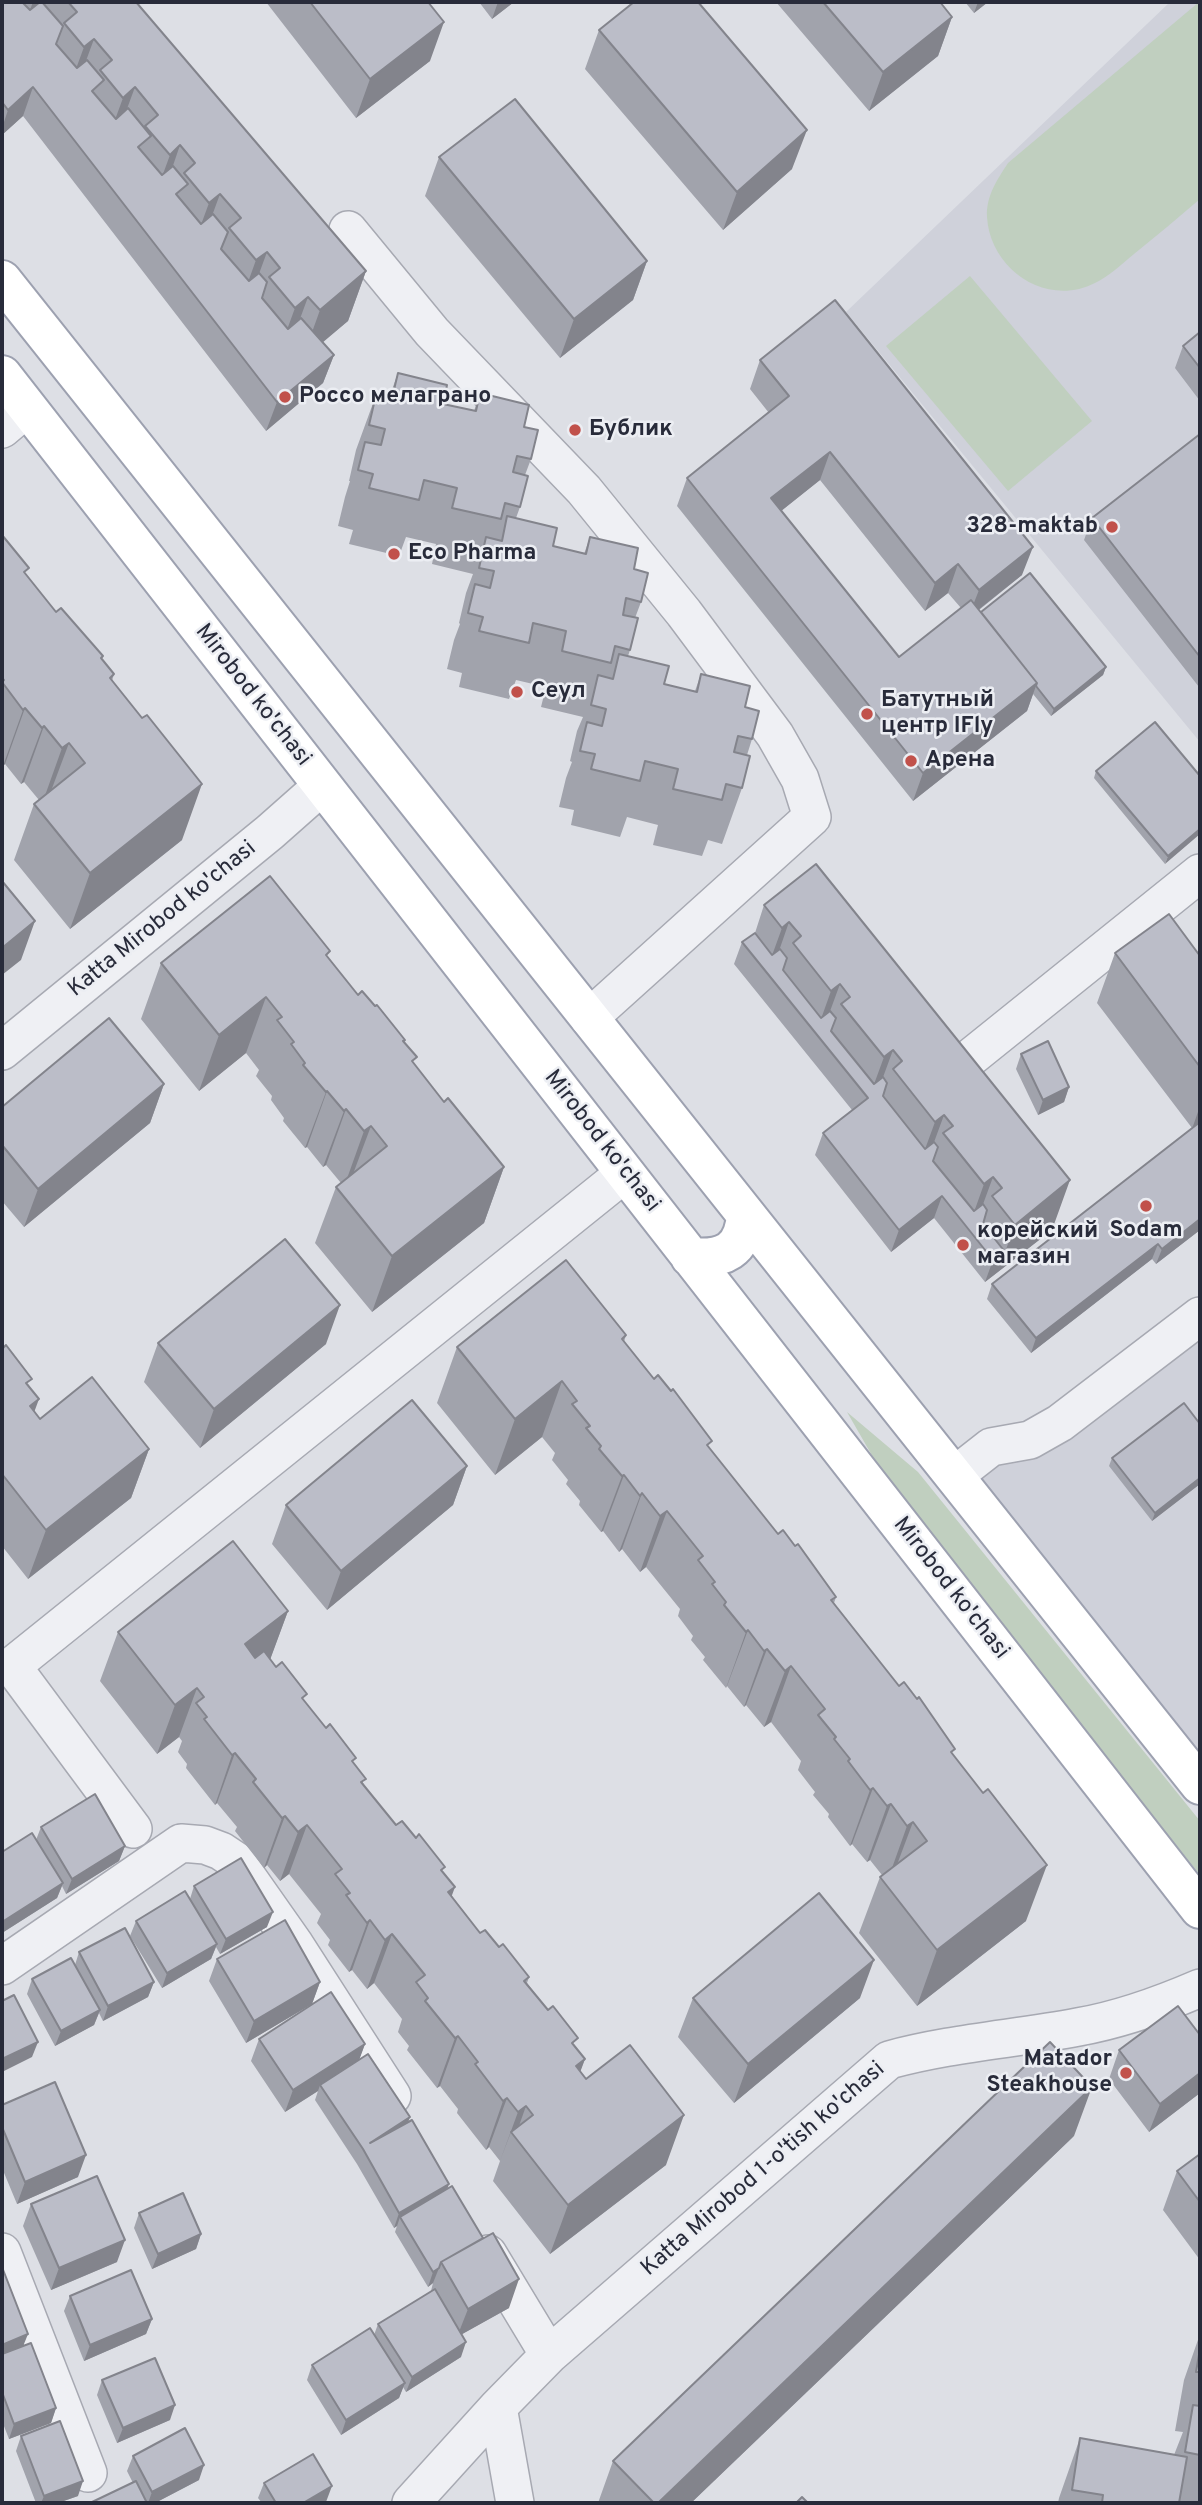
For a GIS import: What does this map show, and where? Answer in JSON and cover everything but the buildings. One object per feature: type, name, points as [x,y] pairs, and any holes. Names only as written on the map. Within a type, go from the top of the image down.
[{"type":"main road","points":[[7,293],[590,1018],[1200,1785]]},
{"type":"main road","name":"Mirobod ko'chasi","points":[[2,375],[15,419],[323,786],[1200,1909]]},
{"type":"main road","points":[[690,1257],[711,1258],[730,1251],[743,1236],[746,1215]]},
{"type":"street","points":[[348,230],[432,332],[584,490],[684,613],[775,734],[800,779],[812,817],[590,1018]]},
{"type":"street","name":"Katta Mirobod ko'chasi","points":[[2,1051],[323,786]]},
{"type":"street","points":[[950,1074],[1200,873]]},
{"type":"street","points":[[133,1829],[7,1660],[625,1174]]},
{"type":"street","points":[[954,1476],[991,1447],[1030,1440],[1060,1423],[1200,1316]]},
{"type":"street","points":[[2,1966],[181,1843],[205,1845],[236,1861],[316,1977],[409,2124]]},
{"type":"street","name":"Katta Mirobod 1-o'tish ko'chasi","points":[[411,2503],[549,2355],[889,2060],[925,2050],[1081,2027],[1171,2000],[1200,1987]]},
{"type":"street","points":[[472,2228],[549,2355]]},
{"type":"street","points":[[2,2252],[88,2473]]},
{"type":"street","points":[[498,2407],[516,2503]]},
{"type":"shaded area","name":"328-maktab","points":[[1170,2],[1200,2],[1200,742],[846,312]]},
{"type":"shaded area","points":[[1200,1316],[1200,1785],[954,1476]]},
{"type":"green space","points":[[1199,2],[1200,199],[1115,270],[1095,283],[1058,291],[1040,287],[1024,279],[998,253],[990,236],[987,209],[990,195],[1004,169]]},
{"type":"green space","points":[[970,276],[1092,421],[1008,491],[886,346]]},
{"type":"green space","points":[[847,1412],[918,1472],[1200,1821],[1200,1875],[893,1492]]},
{"type":"place","name":"Россо мелаграно","points":[[285,397]]},
{"type":"place","name":"Бублик","points":[[575,430]]},
{"type":"place","name":"328-maktab","points":[[1112,527]]},
{"type":"place","name":"Eco Pharma","points":[[394,554]]},
{"type":"place","name":"Сеул","points":[[517,692]]},
{"type":"place","name":"Батутный центр IFly","points":[[867,714]]},
{"type":"place","name":"Арена","points":[[911,761]]},
{"type":"place","name":"Sodam","points":[[1146,1206]]},
{"type":"place","name":"корейский магазин","points":[[963,1245]]},
{"type":"place","name":"Matador Steakhouse","points":[[1126,2073]]}]
